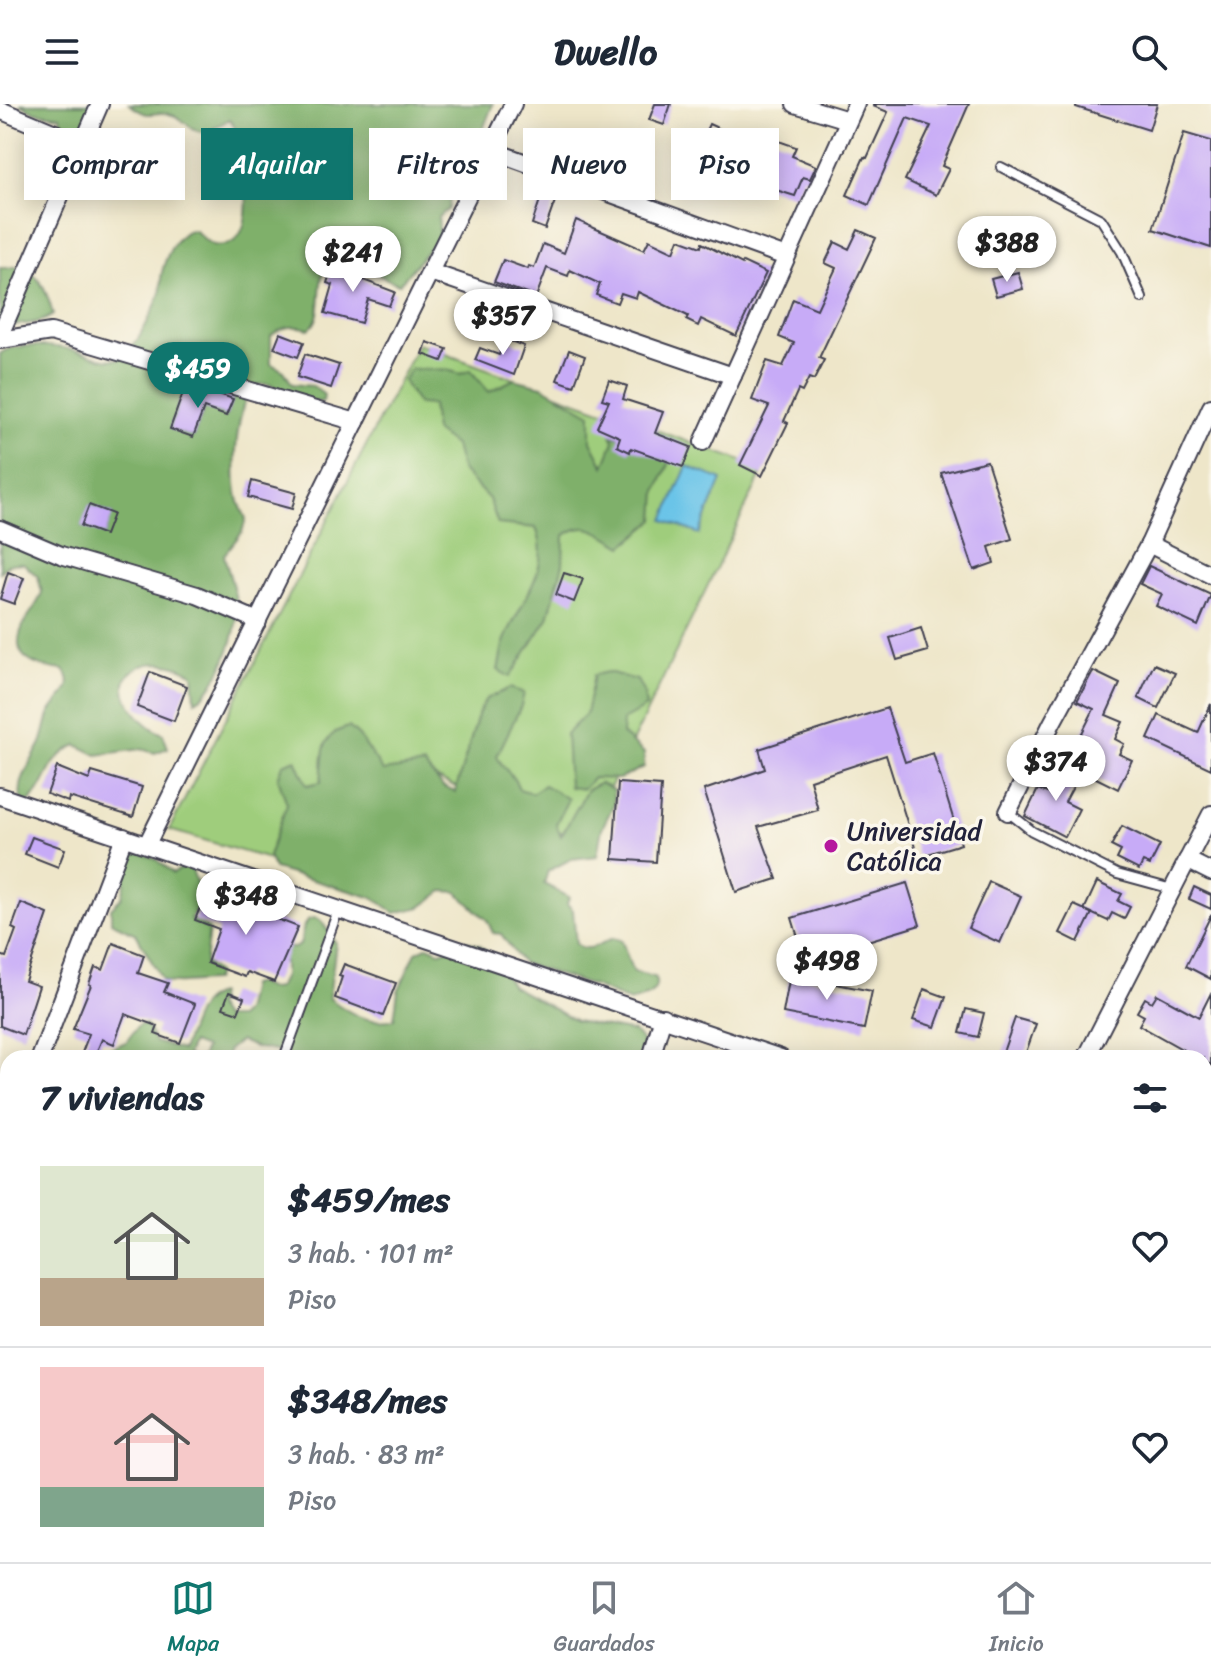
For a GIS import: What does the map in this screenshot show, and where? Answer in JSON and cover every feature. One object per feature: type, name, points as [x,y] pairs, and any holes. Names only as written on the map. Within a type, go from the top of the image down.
[{"type":"street","points":[[89,128],[100,104]]},
{"type":"street","points":[[501,128],[513,104]]},
{"type":"street","points":[[795,104],[848,120]]},
{"type":"street","points":[[703,442],[856,104]]},
{"type":"street","points":[[0,110],[43,128]]},
{"type":"street","points":[[507,156],[786,257]]},
{"type":"street","points":[[57,200],[0,337],[51,332],[356,422]]},
{"type":"street","points":[[147,844],[465,200]]},
{"type":"street","points":[[430,272],[733,376]]},
{"type":"street","points":[[1008,812],[1052,723],[1149,544],[1211,407]]},
{"type":"street","points":[[0,529],[61,555],[197,595],[258,621]]},
{"type":"street","points":[[1149,544],[1211,575]]},
{"type":"street","points":[[0,796],[758,1050]]},
{"type":"street","points":[[1090,1050],[1211,814]]},
{"type":"street","points":[[43,1050],[124,837]]},
{"type":"street","points":[[1187,860],[1211,872]]},
{"type":"street","points":[[653,1050],[663,1017]]},
{"type":"lane","points":[[1001,167],[1101,219],[1122,252],[1142,298]]},
{"type":"lane","points":[[1008,812],[1032,831],[1117,874],[1173,890]]},
{"type":"lane","points":[[287,1050],[339,908]]},
{"type":"green space","points":[[20,104],[92,104],[100,117],[98,128],[64,128],[60,116],[35,112]]},
{"type":"green space","points":[[129,104],[493,104],[484,128],[369,128],[369,200],[450,200],[449,209],[438,217],[438,237],[399,284],[347,259],[332,261],[325,267],[322,277],[315,322],[309,329],[289,327],[271,336],[271,364],[284,371],[292,384],[313,386],[324,395],[323,402],[303,402],[265,384],[251,388],[246,398],[238,429],[235,465],[238,496],[246,519],[242,532],[224,555],[236,597],[236,622],[225,661],[211,686],[195,701],[193,674],[164,664],[137,668],[129,675],[125,685],[127,699],[143,721],[163,734],[168,748],[155,753],[141,749],[97,755],[77,745],[59,757],[29,802],[22,801],[23,779],[41,743],[50,713],[69,682],[64,670],[41,666],[21,651],[21,632],[42,592],[38,577],[23,563],[9,564],[0,572],[0,354],[16,347],[39,346],[74,350],[109,360],[126,356],[161,292],[161,278],[171,248],[188,231],[196,232],[214,245],[226,245],[241,233],[246,200],[353,200],[353,128],[235,128],[230,119],[215,128],[201,128],[201,131],[172,115],[143,113]],"holes":[[[184,390],[202,397],[197,411],[202,414],[193,437],[171,429]],[[208,390],[232,400],[226,416],[202,407]],[[89,506],[112,514],[105,534],[82,526]]]},
{"type":"green space","points":[[0,267],[19,267],[33,273],[46,293],[53,315],[40,321],[0,328]]},
{"type":"green space","points":[[418,344],[764,469],[584,842],[428,775],[303,869],[169,830]]},
{"type":"green space","points":[[411,369],[447,370],[461,374],[470,370],[489,392],[514,379],[542,386],[591,414],[591,441],[604,466],[614,441],[611,435],[639,441],[673,455],[657,491],[655,520],[623,546],[587,528],[564,536],[563,564],[548,618],[510,677],[498,670],[503,645],[537,574],[540,544],[536,528],[498,524],[489,499],[462,471],[455,446],[435,431],[432,405],[418,404],[403,381]]},
{"type":"green space","points":[[608,672],[637,680],[644,693],[646,707],[623,720],[622,734],[644,753],[644,767],[619,779],[593,778],[583,789],[569,787],[566,734],[586,714],[594,675]]},
{"type":"green space","points":[[510,688],[524,693],[497,756],[519,789],[532,793],[544,785],[568,799],[556,824],[561,836],[587,790],[600,783],[613,790],[614,804],[602,828],[597,856],[571,859],[548,871],[544,884],[569,897],[567,904],[573,910],[576,944],[590,948],[613,938],[621,940],[634,972],[655,977],[655,988],[645,997],[630,1002],[596,987],[522,963],[501,934],[493,933],[487,920],[457,892],[443,891],[421,907],[395,913],[374,898],[274,869],[268,856],[287,804],[278,778],[283,764],[296,759],[307,785],[321,782],[327,741],[339,730],[349,727],[359,736],[383,771],[424,765],[443,787],[455,792],[479,712],[486,699]]},
{"type":"green space","points":[[141,853],[155,858],[173,873],[190,864],[199,898],[190,919],[209,929],[205,963],[217,973],[214,981],[163,981],[136,934],[111,922],[111,908],[122,897],[125,883],[122,870],[127,857]]},
{"type":"green space","points":[[316,918],[322,922],[336,943],[329,998],[359,1016],[376,1020],[394,1019],[398,991],[416,952],[428,946],[441,952],[467,941],[480,945],[491,955],[512,986],[576,1021],[634,1032],[643,1042],[641,1050],[277,1050],[257,1048],[240,1041],[229,1050],[204,1050],[192,1043],[189,1050],[182,1050],[200,1008],[211,996],[219,994],[216,1007],[223,1018],[238,1018],[244,1012],[250,985],[257,983],[270,989],[278,988],[284,976],[284,962],[278,959],[279,947],[294,948],[300,945],[304,925],[309,919]]},
{"type":"green space","points":[[146,1024],[155,1042],[182,1050],[106,1050],[126,1042],[139,1025]]},
{"type":"water","points":[[687,466],[722,480],[699,534],[664,520]]},
{"type":"building","points":[[655,104],[671,104],[664,125],[649,120]]},
{"type":"building","points":[[873,104],[969,104],[942,166],[949,169],[936,195],[905,180],[931,126],[907,118],[869,205],[847,195],[888,112]]},
{"type":"building","points":[[1076,104],[1157,104],[1149,130],[1076,107]]},
{"type":"building","points":[[1184,133],[1211,141],[1211,248],[1153,229]]},
{"type":"building","points":[[779,141],[796,147],[792,156],[816,166],[810,179],[803,177],[795,196],[779,191]]},
{"type":"building","points":[[540,200],[555,200],[545,229],[532,224]]},
{"type":"building","points":[[576,220],[644,250],[649,240],[674,252],[679,239],[701,247],[702,243],[766,273],[736,336],[701,319],[698,326],[686,320],[688,316],[638,292],[636,298],[621,293],[617,303],[596,295],[600,284],[570,270],[568,276],[547,268],[536,297],[494,282],[503,260],[528,269],[529,266],[534,268],[543,244],[564,253]]},
{"type":"building","points":[[858,230],[876,238],[819,358],[824,360],[814,380],[809,378],[802,392],[798,390],[784,421],[788,423],[762,476],[740,465],[769,406],[752,400],[767,361],[783,366],[794,343],[779,337],[793,299],[817,309],[836,268],[825,263],[835,242],[849,249]]},
{"type":"building","points":[[333,264],[365,274],[363,280],[395,292],[389,306],[368,299],[361,323],[325,313],[333,285],[327,283]]},
{"type":"building","points":[[1018,272],[1023,289],[996,296],[991,279]]},
{"type":"building","points":[[280,333],[304,342],[298,357],[274,348]]},
{"type":"building","points":[[505,339],[524,346],[514,375],[475,360],[480,348],[499,355]]},
{"type":"building","points":[[427,342],[447,349],[442,361],[423,354]]},
{"type":"building","points":[[569,350],[585,356],[574,386],[557,380]]},
{"type":"building","points":[[305,354],[339,365],[331,388],[297,377]]},
{"type":"building","points":[[609,380],[627,386],[623,399],[663,412],[655,433],[691,447],[683,467],[617,446],[620,437],[597,427],[609,401],[602,399]]},
{"type":"building","points":[[184,390],[205,398],[208,390],[233,399],[226,416],[204,408],[193,437],[170,429]]},
{"type":"building","points":[[987,461],[1012,539],[989,547],[994,563],[974,570],[941,473]]},
{"type":"building","points":[[252,481],[296,493],[292,509],[248,497]]},
{"type":"building","points":[[89,505],[113,514],[105,535],[81,526]]},
{"type":"building","points":[[1149,566],[1211,595],[1198,626],[1156,606],[1162,594],[1140,584]]},
{"type":"building","points":[[8,572],[24,578],[14,604],[0,599]]},
{"type":"building","points":[[564,573],[583,579],[574,602],[556,595]]},
{"type":"building","points":[[921,628],[928,651],[897,660],[890,638]]},
{"type":"building","points":[[1154,664],[1175,673],[1158,708],[1138,698]]},
{"type":"building","points":[[1093,671],[1120,684],[1106,715],[1123,722],[1115,739],[1124,744],[1119,754],[1132,760],[1118,789],[1084,772],[1095,750],[1078,741],[1094,709],[1077,701]]},
{"type":"building","points":[[150,672],[187,686],[174,721],[137,707]]},
{"type":"building","points":[[1211,704],[1211,769],[1148,739],[1159,715],[1198,733]]},
{"type":"building","points":[[887,708],[905,762],[933,753],[961,844],[918,857],[886,755],[810,780],[818,810],[758,827],[777,879],[736,892],[704,790],[765,769],[759,749]]},
{"type":"building","points":[[1062,764],[1080,774],[1065,802],[1079,809],[1065,837],[1025,816],[1038,789],[1047,793]]},
{"type":"building","points":[[57,767],[89,780],[92,772],[142,787],[133,817],[69,797],[68,802],[47,794]]},
{"type":"building","points":[[618,783],[661,786],[656,862],[613,859]]},
{"type":"building","points":[[1122,826],[1160,845],[1150,865],[1143,862],[1139,870],[1117,859],[1121,851],[1111,846]]},
{"type":"building","points":[[32,837],[65,849],[58,867],[25,854]]},
{"type":"building","points":[[989,882],[1021,896],[1000,943],[968,928]]},
{"type":"building","points":[[1097,882],[1122,894],[1118,901],[1130,907],[1124,919],[1112,913],[1108,921],[1084,910]]},
{"type":"building","points":[[907,883],[920,925],[805,960],[792,918]]},
{"type":"building","points":[[1194,887],[1211,895],[1211,909],[1189,899]]},
{"type":"building","points":[[236,889],[258,898],[253,910],[298,927],[274,982],[247,972],[245,977],[207,963],[219,929],[195,920],[205,895],[230,905]]},
{"type":"building","points":[[21,903],[48,914],[25,981],[39,986],[23,1035],[0,1026],[0,955],[6,957],[16,930],[12,928]]},
{"type":"building","points":[[1074,905],[1092,913],[1078,942],[1060,933]]},
{"type":"building","points":[[1211,915],[1211,979],[1186,966]]},
{"type":"building","points":[[113,943],[144,955],[138,973],[168,983],[164,992],[195,1004],[180,1043],[155,1034],[158,1026],[125,1014],[114,1044],[102,1039],[97,1050],[83,1050],[89,1034],[73,1029],[95,967],[103,970]]},
{"type":"building","points":[[344,964],[396,983],[383,1016],[335,998]]},
{"type":"building","points":[[790,975],[872,991],[864,1029],[783,1013]]},
{"type":"building","points":[[924,989],[946,997],[935,1027],[913,1020]]},
{"type":"building","points":[[229,992],[244,998],[238,1013],[223,1008]]},
{"type":"building","points":[[1211,993],[1211,1050],[1184,1050],[1139,1025],[1144,1016],[1137,1012],[1145,998],[1152,1002],[1157,994],[1199,1017]]},
{"type":"building","points":[[966,1009],[984,1013],[978,1037],[960,1033]]},
{"type":"building","points":[[1015,1018],[1036,1024],[1027,1050],[1004,1050]]},
{"type":"place","name":"Universidad Católica","points":[[831,846]]}]
